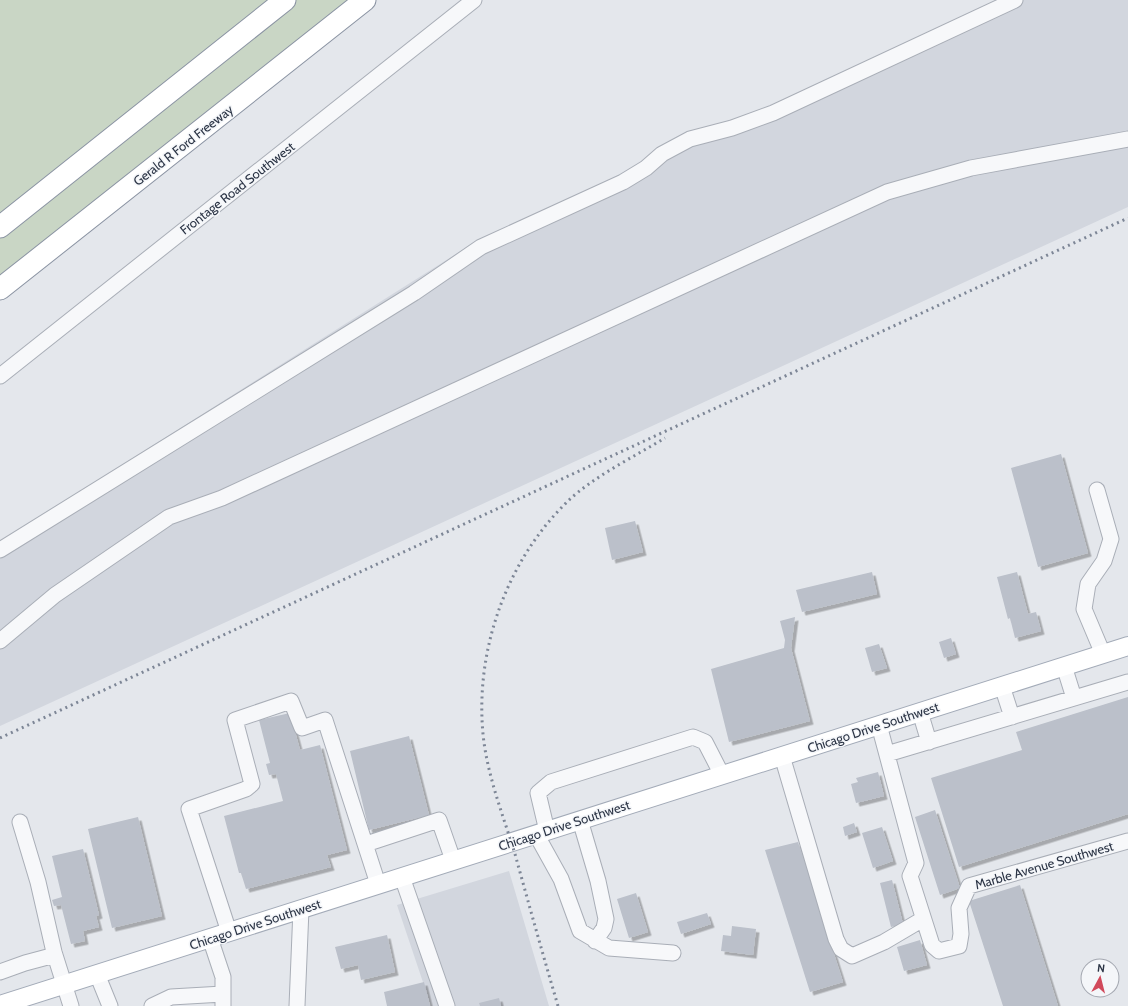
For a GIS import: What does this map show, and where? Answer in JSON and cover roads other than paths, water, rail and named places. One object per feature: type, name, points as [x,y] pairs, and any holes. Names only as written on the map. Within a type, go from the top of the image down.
[{"type":"highway","points":[[0,227],[285,0]]},
{"type":"highway","name":"Gerald R Ford Freeway","points":[[0,289],[365,0]]},
{"type":"main road","name":"Chicago Drive Southwest","points":[[0,1005],[1128,646]]},
{"type":"street","name":"Frontage Road Southwest","points":[[0,376],[474,0]]},
{"type":"street","points":[[0,550],[414,293],[481,247],[623,182],[646,168],[662,154],[690,139],[732,128],[773,113],[1015,0]]},
{"type":"street","points":[[0,641],[55,595],[169,517],[222,498],[887,192],[971,168],[1128,139]]},
{"type":"street","points":[[1097,490],[1110,539],[1104,561],[1088,584],[1084,609],[1103,654]]},
{"type":"street","points":[[1064,666],[1074,698]]},
{"type":"street","points":[[887,754],[1128,682]]},
{"type":"street","points":[[1002,686],[1012,717]]},
{"type":"street","points":[[229,932],[189,809],[246,789],[252,784],[235,720],[291,701],[302,728],[325,720],[378,884]]},
{"type":"street","points":[[920,712],[929,742]]},
{"type":"street","name":"Marble Avenue Southwest","points":[[879,725],[916,863],[910,876],[932,945],[939,951],[959,946],[961,934],[959,908],[969,886],[1128,841]]},
{"type":"street","points":[[673,953],[609,948],[580,931],[561,879],[541,832],[538,793],[550,782],[693,737],[705,742],[722,775]]},
{"type":"street","points":[[782,756],[836,939],[841,949],[852,956],[884,942],[923,919]]},
{"type":"street","points":[[366,844],[439,820],[453,860]]},
{"type":"street","points":[[580,820],[598,881],[606,919],[604,928],[595,941]]},
{"type":"street","points":[[20,822],[38,882],[55,955],[71,1006]]},
{"type":"street","points":[[402,877],[447,1006]]},
{"type":"street","points":[[297,1006],[301,909]]},
{"type":"street","points":[[152,1006],[171,997],[223,1000],[223,977],[210,938]]},
{"type":"street","points":[[0,972],[55,955]]},
{"type":"street","points":[[97,974],[110,1006]]},
{"type":"railway","points":[[0,738],[1128,218]]},
{"type":"railway","points":[[558,1006],[515,854],[496,795],[485,749],[482,702],[484,670],[490,638],[512,578],[528,550],[547,524],[578,492],[615,467],[665,438]]}]
